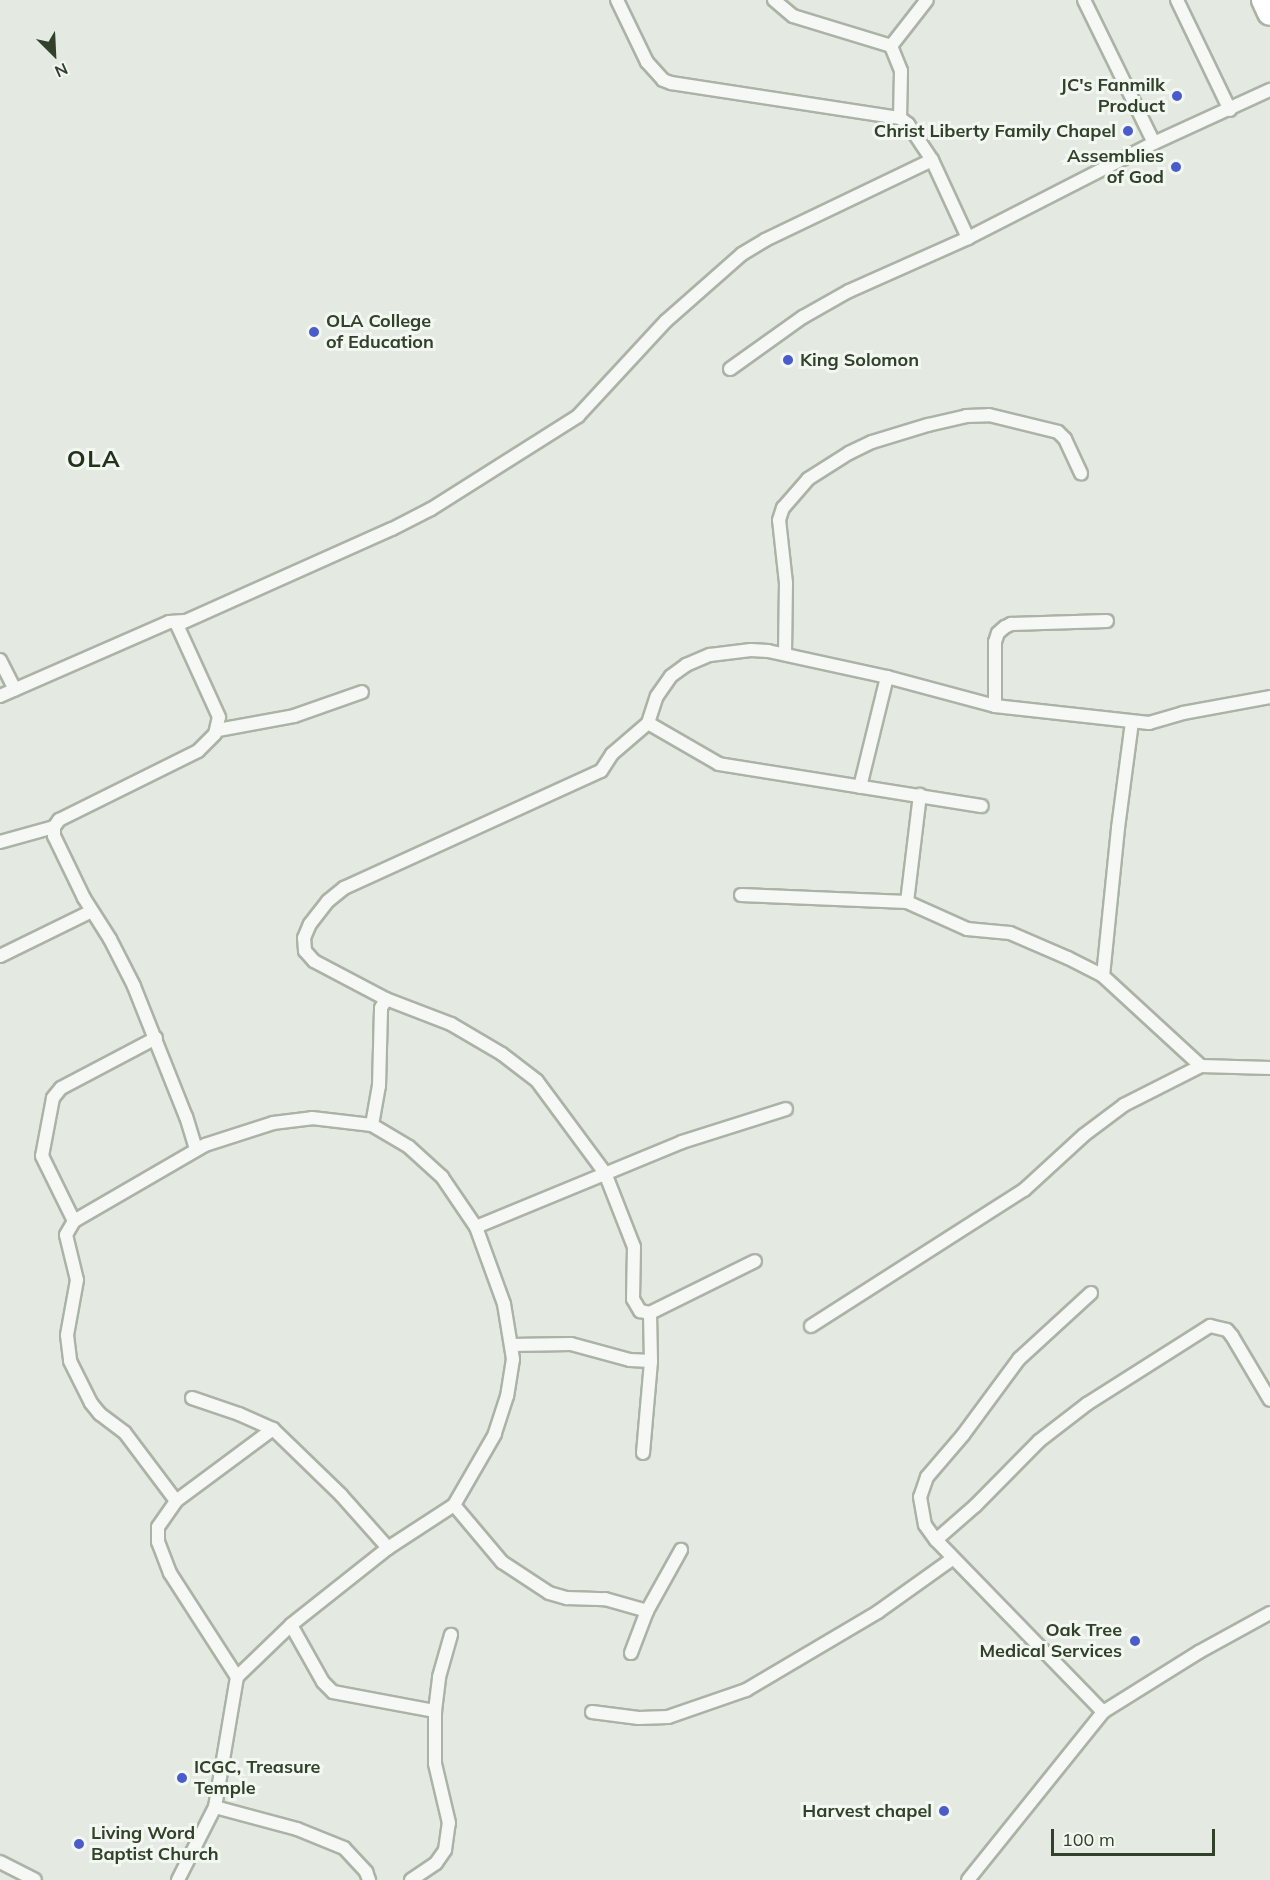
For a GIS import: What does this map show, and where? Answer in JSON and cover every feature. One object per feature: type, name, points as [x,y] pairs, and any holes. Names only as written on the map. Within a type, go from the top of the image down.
[{"type":"highway","points":[[1264,0],[1270,14]]},
{"type":"street","points":[[617,0],[648,62],[663,80],[761,98],[900,118],[908,124],[932,160],[968,238]]},
{"type":"street","points":[[1084,0],[1154,143]]},
{"type":"street","points":[[1177,0],[1230,110]]},
{"type":"street","points":[[779,1],[793,16],[891,46]]},
{"type":"street","points":[[891,46],[923,2]]},
{"type":"street","points":[[891,46],[901,71],[900,118]]},
{"type":"street","points":[[730,369],[803,316],[849,291],[968,238],[1154,143],[1270,90]]},
{"type":"street","points":[[218,730],[219,717],[177,625],[392,529],[430,509],[578,416],[666,321],[742,255],[765,240],[932,160]]},
{"type":"street","points":[[785,654],[786,583],[779,520],[783,508],[808,479],[840,458],[872,442],[928,425],[966,416],[989,415],[1058,432],[1065,439],[1081,474]]},
{"type":"street","points":[[0,696],[169,622],[185,620]]},
{"type":"street","points":[[995,706],[995,642],[998,633],[1005,627],[1011,624],[1107,621]]},
{"type":"street","points":[[755,1261],[650,1313],[640,1311],[633,1299],[634,1247],[605,1173],[537,1082],[502,1054],[451,1024],[386,999],[314,961],[305,951],[304,938],[310,924],[328,901],[344,888],[602,771],[612,754],[648,723],[657,696],[671,676],[686,665],[710,656],[751,650],[785,654],[887,677],[995,706],[1132,722],[1149,723],[1183,713],[1270,697]]},
{"type":"street","points":[[0,660],[15,689]]},
{"type":"street","points":[[860,787],[887,677]]},
{"type":"street","points":[[196,1149],[156,1038],[129,977],[54,837],[54,827],[59,820],[198,751],[218,730],[261,724],[294,716],[362,692]]},
{"type":"street","points":[[1103,976],[1118,828],[1132,722]]},
{"type":"street","points":[[648,723],[719,764],[982,806]]},
{"type":"street","points":[[907,902],[920,795]]},
{"type":"street","points":[[0,842],[54,827]]},
{"type":"street","points":[[741,895],[907,902],[967,929],[1010,933],[1103,976],[1201,1066]]},
{"type":"street","points":[[0,956],[92,911]]},
{"type":"street","points":[[372,1125],[379,1086],[381,1008],[386,999]]},
{"type":"street","points":[[74,1221],[42,1156],[53,1098],[61,1088],[156,1038]]},
{"type":"street","points":[[811,1326],[1024,1190],[1084,1135],[1124,1105],[1201,1066],[1270,1068]]},
{"type":"street","points":[[477,1227],[682,1142],[786,1109]]},
{"type":"street","points":[[176,1502],[125,1432],[100,1414],[91,1403],[70,1361],[67,1335],[77,1280],[66,1235],[74,1221],[196,1149],[273,1123],[312,1118],[372,1125],[409,1147],[442,1176],[477,1227],[504,1304],[513,1359],[507,1396],[495,1434],[454,1505],[388,1548],[291,1625],[237,1677],[215,1807],[178,1880]]},
{"type":"street","points":[[1091,1293],[1019,1359],[963,1435],[927,1477],[920,1497],[925,1525],[952,1559],[1103,1712]]},
{"type":"street","points":[[644,1453],[651,1361],[650,1313]]},
{"type":"street","points":[[936,1540],[975,1506],[1040,1441],[1087,1404],[1210,1326],[1227,1330],[1232,1336],[1270,1400]]},
{"type":"street","points":[[511,1345],[571,1344],[630,1360],[651,1361]]},
{"type":"street","points":[[192,1398],[239,1414],[273,1430],[341,1495],[388,1548]]},
{"type":"street","points":[[237,1677],[170,1574],[158,1542],[158,1527],[176,1502],[273,1430]]},
{"type":"street","points":[[454,1505],[502,1562],[549,1593],[567,1598],[605,1599],[647,1611]]},
{"type":"street","points":[[631,1653],[647,1611],[681,1550]]},
{"type":"street","points":[[592,1712],[639,1719],[668,1717],[746,1690],[878,1612],[952,1559]]},
{"type":"street","points":[[968,1880],[1103,1712],[1199,1652],[1270,1613]]},
{"type":"street","points":[[291,1625],[323,1682],[333,1692],[435,1711]]},
{"type":"street","points":[[411,1880],[436,1863],[445,1850],[448,1823],[435,1764],[435,1711],[439,1677],[451,1635]]},
{"type":"street","points":[[215,1807],[297,1829],[344,1848],[366,1872],[369,1880]]},
{"type":"street","points":[[0,1862],[35,1880]]},
{"type":"place","name":"JC's Fanmilk Product","points":[[1177,96]]},
{"type":"place","name":"Christ Liberty Family Chapel","points":[[1128,131]]},
{"type":"place","name":"Assemblies of God","points":[[1176,167]]},
{"type":"place","name":"OLA College of Education","points":[[314,332]]},
{"type":"place","name":"King Solomon","points":[[788,360]]},
{"type":"place","name":"Oak Tree Medical Services","points":[[1135,1641]]},
{"type":"place","name":"ICGC, Treasure Temple","points":[[182,1778]]},
{"type":"place","name":"Harvest chapel","points":[[944,1811]]},
{"type":"place","name":"Living Word Baptist Church","points":[[79,1844]]},
{"type":"district","name":"OLA","points":[[94,459]]}]
